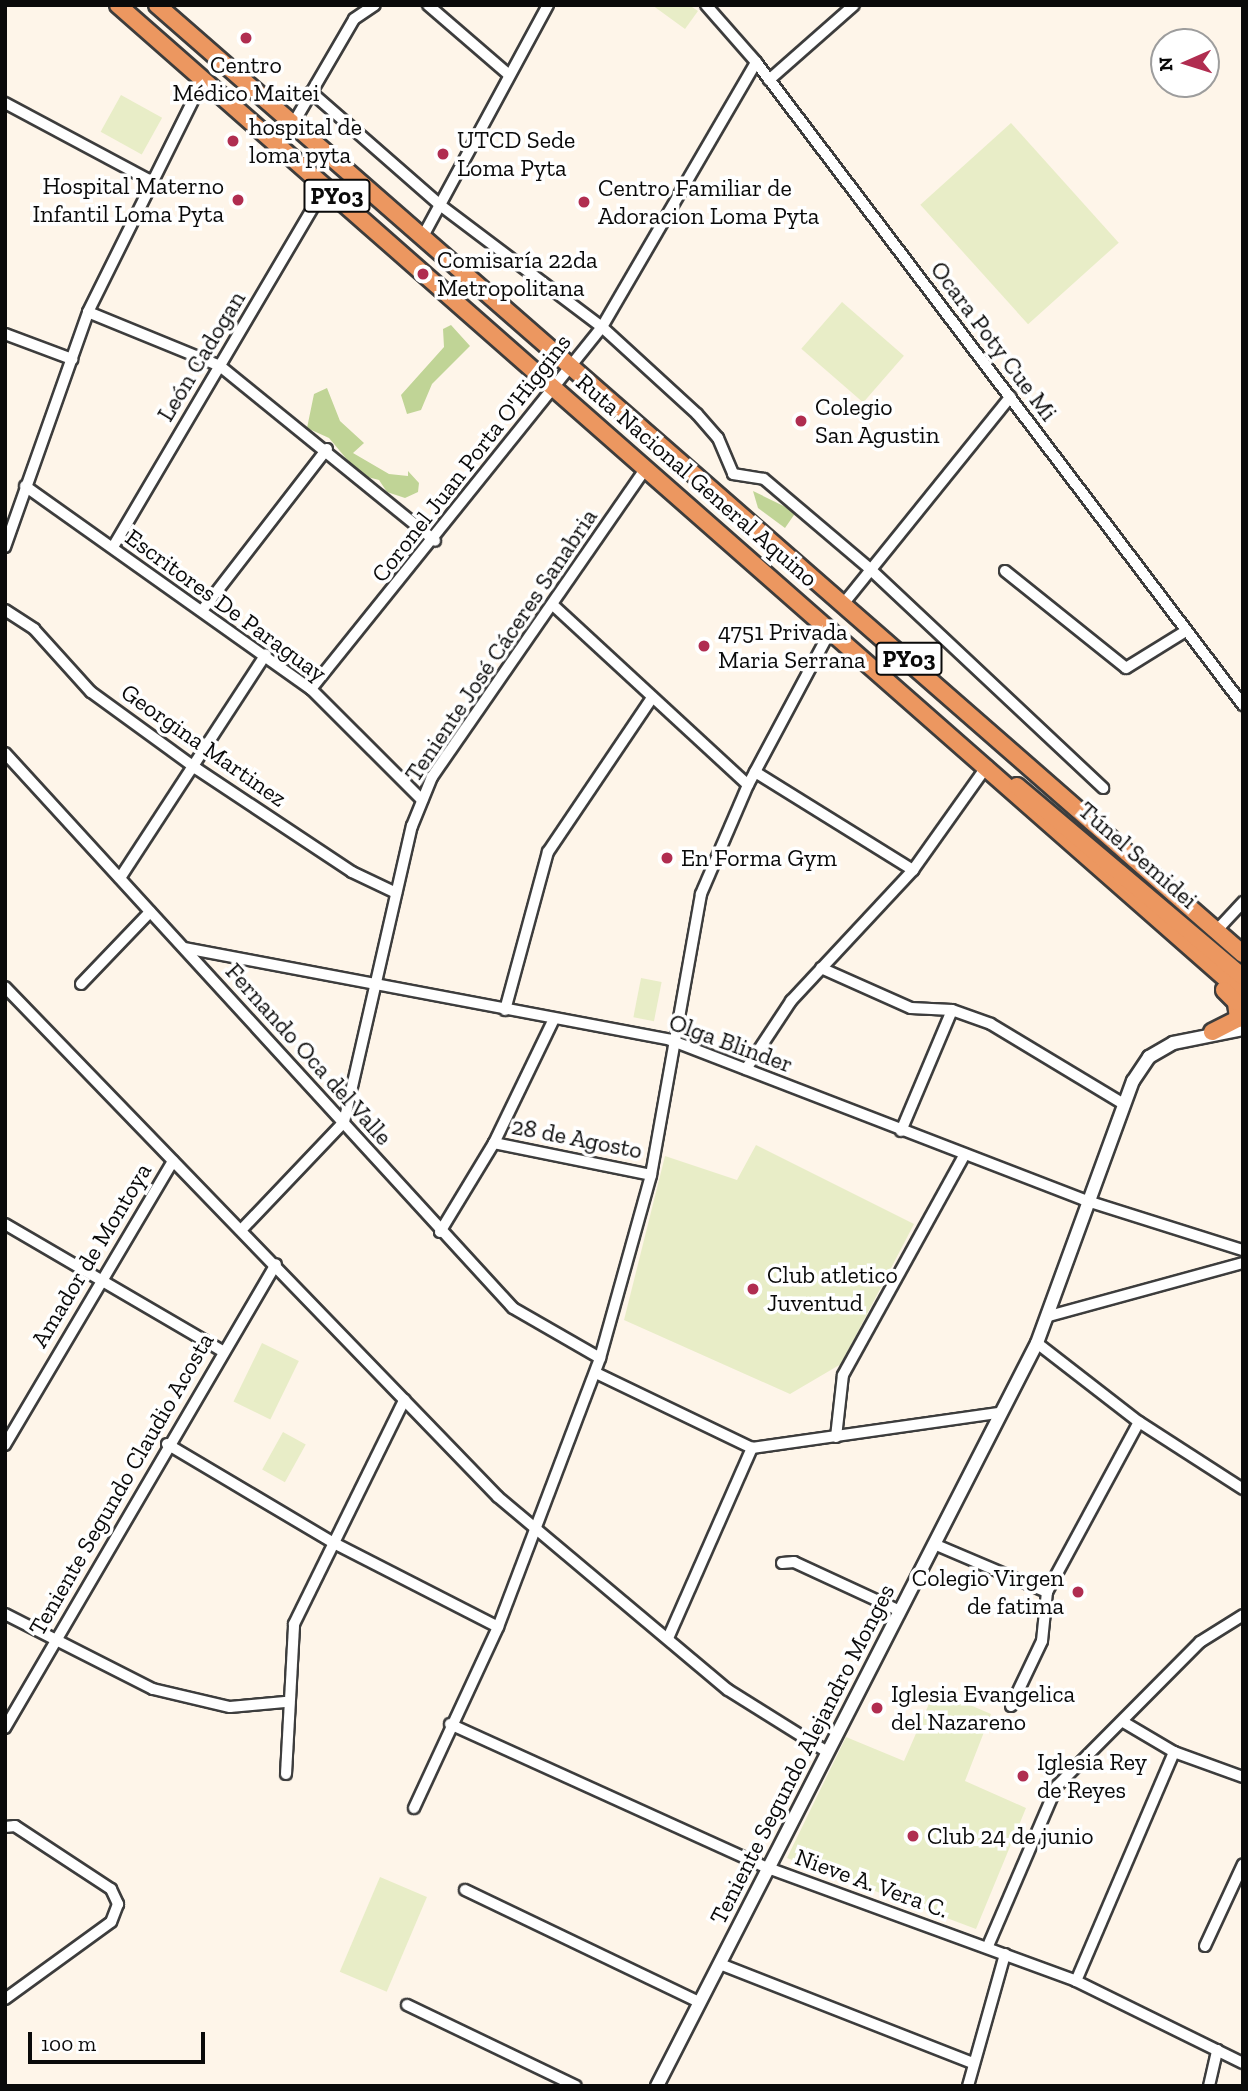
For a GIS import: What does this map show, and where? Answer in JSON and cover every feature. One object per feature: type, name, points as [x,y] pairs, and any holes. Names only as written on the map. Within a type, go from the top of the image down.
[{"type":"highway","name":"Ruta Nacional General Aquino","points":[[118,5],[832,628],[993,771],[1187,950],[1243,994]]},
{"type":"highway","name":"Ruta Nacional General Aquino","points":[[157,5],[1218,929],[1243,954]]},
{"type":"highway","name":"Túnel Semidei","points":[[993,771],[1036,797],[1242,976]]},
{"type":"highway","points":[[1187,950],[1239,1007],[1234,1023],[1212,1032]]},
{"type":"street","points":[[293,124],[354,19],[374,5]]},
{"type":"street","points":[[428,5],[508,74]]},
{"type":"street","points":[[422,238],[508,74],[548,5]]},
{"type":"street","name":"Ocara Poty Cue Mi","points":[[706,5],[756,62],[1243,705]]},
{"type":"street","points":[[769,80],[854,5]]},
{"type":"street","name":"Coronel Juan Porta O'Higgins","points":[[311,689],[435,541],[602,327],[756,62]]},
{"type":"street","points":[[5,547],[7,534],[88,312],[204,78]]},
{"type":"street","points":[[311,92],[440,205],[602,327],[697,414],[718,438],[733,474],[764,479],[870,569],[1103,788]]},
{"type":"street","points":[[5,103],[151,181]]},
{"type":"street","name":"León Cadogan","points":[[113,547],[326,186]]},
{"type":"street","points":[[88,312],[220,366],[327,450],[435,541]]},
{"type":"street","points":[[5,334],[72,359]]},
{"type":"street","points":[[844,603],[1010,397]]},
{"type":"street","points":[[204,608],[327,450]]},
{"type":"street","name":"Teniente José Cáceres Sanabria","points":[[344,1122],[396,893],[422,800],[647,467]]},
{"type":"street","name":"Escritores De Paraguay","points":[[25,486],[204,608],[311,689],[422,800]]},
{"type":"street","points":[[1004,571],[1126,668],[1186,631]]},
{"type":"street","points":[[552,605],[748,785]]},
{"type":"street","name":"Georgina Martinez","points":[[5,610],[34,629],[91,692],[197,769],[352,872],[396,893]]},
{"type":"street","points":[[414,1808],[450,1724],[498,1628],[596,1373],[651,1175],[670,1040],[701,894],[748,785],[832,628]]},
{"type":"street","points":[[120,878],[197,769],[266,654]]},
{"type":"street","points":[[505,1010],[548,852],[652,698]]},
{"type":"street","name":"Fernando Oca del Valle","points":[[5,752],[344,1122],[440,1232],[513,1308],[600,1358]]},
{"type":"street","points":[[746,1069],[777,1018],[913,870],[993,771]]},
{"type":"street","points":[[755,772],[913,870]]},
{"type":"street","points":[[1218,929],[1243,902]]},
{"type":"street","points":[[81,984],[150,912]]},
{"type":"street","name":"Olga Blinder","points":[[185,948],[376,989],[670,1040],[1084,1200],[1243,1250]]},
{"type":"street","points":[[821,968],[911,1008],[952,1010],[991,1024],[1122,1103]]},
{"type":"street","points":[[5,987],[173,1161],[244,1227],[404,1400],[499,1497],[538,1526],[750,1706],[824,1750]]},
{"type":"street","points":[[901,1131],[952,1010]]},
{"type":"street","points":[[440,1232],[494,1143],[554,1019]]},
{"type":"street","points":[[1212,1032],[1243,1030]]},
{"type":"street","points":[[1212,1032],[1243,1038]]},
{"type":"street","name":"Teniente Segundo Alejandro Monges","points":[[657,2086],[768,1868],[824,1750],[1037,1343],[1049,1316],[1084,1200],[1122,1103],[1149,1057],[1212,1032]]},
{"type":"street","points":[[244,1227],[344,1122]]},
{"type":"street","name":"28 de Agosto","points":[[494,1143],[651,1175]]},
{"type":"street","points":[[836,1437],[843,1375],[965,1154]]},
{"type":"street","name":"Amador de Montoya","points":[[5,1445],[99,1277],[173,1161]]},
{"type":"street","points":[[5,1224],[221,1350]]},
{"type":"street","points":[[1049,1316],[1243,1263]]},
{"type":"street","name":"Teniente Segundo Claudio Acosta","points":[[5,1728],[221,1350],[276,1264]]},
{"type":"street","points":[[1037,1343],[1139,1422],[1243,1489]]},
{"type":"street","points":[[596,1373],[752,1448],[999,1413]]},
{"type":"street","points":[[286,1774],[285,1702],[294,1624],[404,1400]]},
{"type":"street","points":[[1011,1706],[1042,1641],[1047,1592],[1139,1422]]},
{"type":"street","points":[[167,1444],[332,1542],[498,1628]]},
{"type":"street","points":[[669,1636],[752,1448]]},
{"type":"street","points":[[934,1544],[1047,1592]]},
{"type":"street","points":[[782,1563],[794,1562],[898,1610]]},
{"type":"street","points":[[5,1614],[130,1682],[230,1707],[285,1702]]},
{"type":"street","points":[[988,1947],[1045,1806],[1075,1766],[1125,1723],[1200,1642],[1243,1615]]},
{"type":"street","points":[[1125,1723],[1174,1752],[1243,1777]]},
{"type":"street","name":"Nieve A. Vera C.","points":[[450,1724],[768,1868],[1076,1981],[1243,2063]]},
{"type":"street","points":[[1076,1981],[1174,1752]]},
{"type":"street","points":[[5,1827],[15,1826],[111,1889],[118,1903],[111,1922],[5,1999]]},
{"type":"street","points":[[1205,1946],[1243,1864]]},
{"type":"street","points":[[465,1890],[699,2002]]},
{"type":"street","points":[[968,2086],[1005,1954]]},
{"type":"street","points":[[720,1964],[973,2063]]},
{"type":"street","points":[[407,2005],[576,2086]]},
{"type":"street","points":[[1209,2086],[1217,2050]]},
{"type":"green space","points":[[652,5],[689,5],[698,11],[685,29]]},
{"type":"green space","points":[[121,95],[162,118],[142,155],[101,132]]},
{"type":"green space","points":[[1011,123],[1119,243],[1028,324],[920,205]]},
{"type":"green space","points":[[842,302],[904,356],[863,403],[801,349]]},
{"type":"green space","points":[[451,325],[470,346],[432,384],[421,410],[407,414],[401,395],[444,347],[443,329]]},
{"type":"green space","points":[[327,388],[340,421],[364,443],[353,453],[389,474],[408,476],[408,471],[419,483],[418,492],[405,498],[387,492],[379,480],[360,475],[329,438],[307,428],[314,394]]},
{"type":"green space","points":[[753,491],[796,512],[785,528],[758,508]]},
{"type":"green space","points":[[641,978],[662,982],[654,1021],[633,1017]]},
{"type":"green space","points":[[756,1145],[914,1224],[841,1364],[790,1394],[624,1320],[665,1156],[737,1180]]},
{"type":"green space","points":[[262,1343],[299,1361],[270,1419],[234,1401]]},
{"type":"green space","points":[[283,1432],[306,1445],[285,1482],[262,1470]]},
{"type":"green space","points":[[935,1690],[991,1714],[965,1781],[1026,1808],[976,1929],[787,1858],[846,1737],[904,1761]]},
{"type":"green space","points":[[380,1877],[427,1897],[387,1992],[340,1972]]},
{"type":"place","name":"Centro Médico Maitei","points":[[246,38]]},
{"type":"place","name":"hospital de loma pyta","points":[[233,141]]},
{"type":"place","name":"UTCD Sede Loma Pyta","points":[[443,154]]},
{"type":"place","name":"Hospital Materno Infantil Loma Pyta","points":[[238,200]]},
{"type":"place","name":"Centro Familiar de Adoracion Loma Pyta","points":[[584,202]]},
{"type":"place","name":"Comisaría 22da Metropolitana","points":[[423,274]]},
{"type":"place","name":"Colegio San Agustin","points":[[801,421]]},
{"type":"place","name":"4751 Privada Maria Serrana","points":[[704,646]]},
{"type":"place","name":"En Forma Gym","points":[[667,858]]},
{"type":"place","name":"Club atletico Juventud","points":[[753,1289]]},
{"type":"place","name":"Colegio Virgen de fatima","points":[[1078,1592]]},
{"type":"place","name":"Iglesia Evangelica del Nazareno","points":[[877,1708]]},
{"type":"place","name":"Iglesia Rey de Reyes","points":[[1023,1776]]},
{"type":"place","name":"Club 24 de junio","points":[[913,1836]]}]
